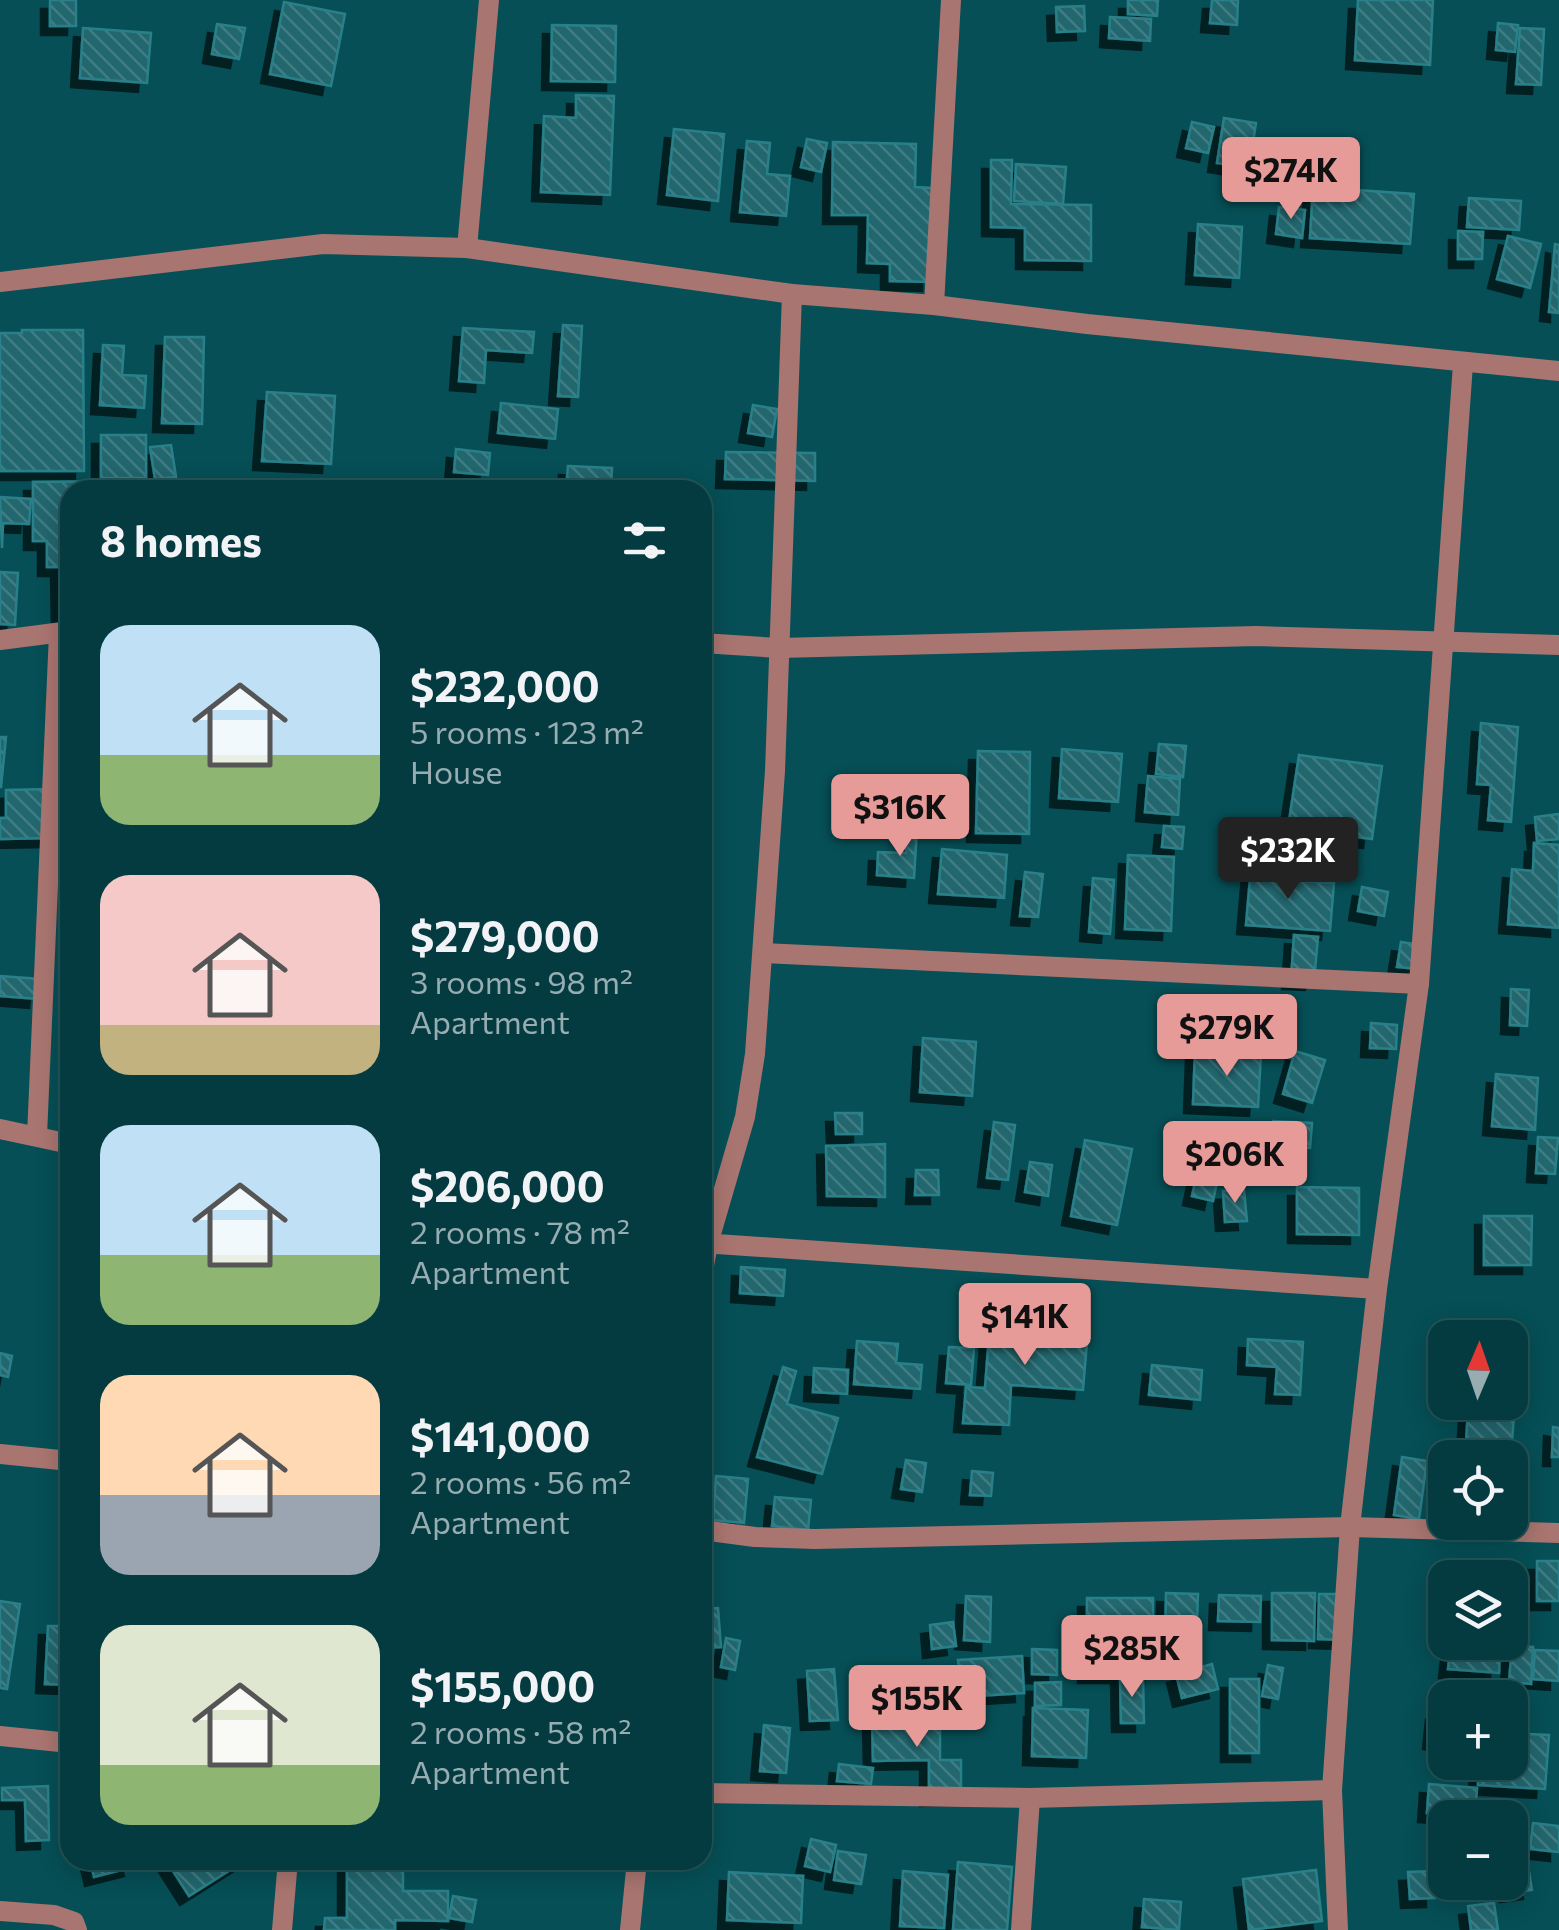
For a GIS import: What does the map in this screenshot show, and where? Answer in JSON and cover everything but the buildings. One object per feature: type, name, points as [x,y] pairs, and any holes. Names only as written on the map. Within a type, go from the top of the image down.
[{"type":"street","points":[[467,248],[489,0]]},
{"type":"street","points":[[934,305],[951,0]]},
{"type":"street","points":[[0,282],[324,244],[467,248],[792,294],[934,305],[1462,364],[1559,371]]},
{"type":"street","points":[[712,1221],[745,1117],[764,953],[792,294]]},
{"type":"street","points":[[1338,1930],[1332,1790],[1350,1527],[1419,984],[1462,364]]},
{"type":"street","points":[[0,640],[60,632]]},
{"type":"street","points":[[712,644],[779,648],[1256,636],[1559,644]]},
{"type":"street","points":[[36,1136],[60,704]]},
{"type":"street","points":[[764,953],[1419,984]]},
{"type":"street","points":[[0,1129],[60,1142]]},
{"type":"street","points":[[712,1243],[1378,1289]]},
{"type":"street","points":[[0,1454],[60,1460]]},
{"type":"street","points":[[712,1531],[815,1539],[1350,1527],[1559,1533]]},
{"type":"street","points":[[0,1736],[60,1741]]},
{"type":"street","points":[[712,1792],[1030,1798],[1332,1790]]},
{"type":"street","points":[[1021,1930],[1030,1798]]},
{"type":"street","points":[[282,1930],[287,1870]]},
{"type":"street","points":[[630,1930],[635,1870]]},
{"type":"street","points":[[0,1910],[54,1914],[74,1922],[77,1930]]}]
